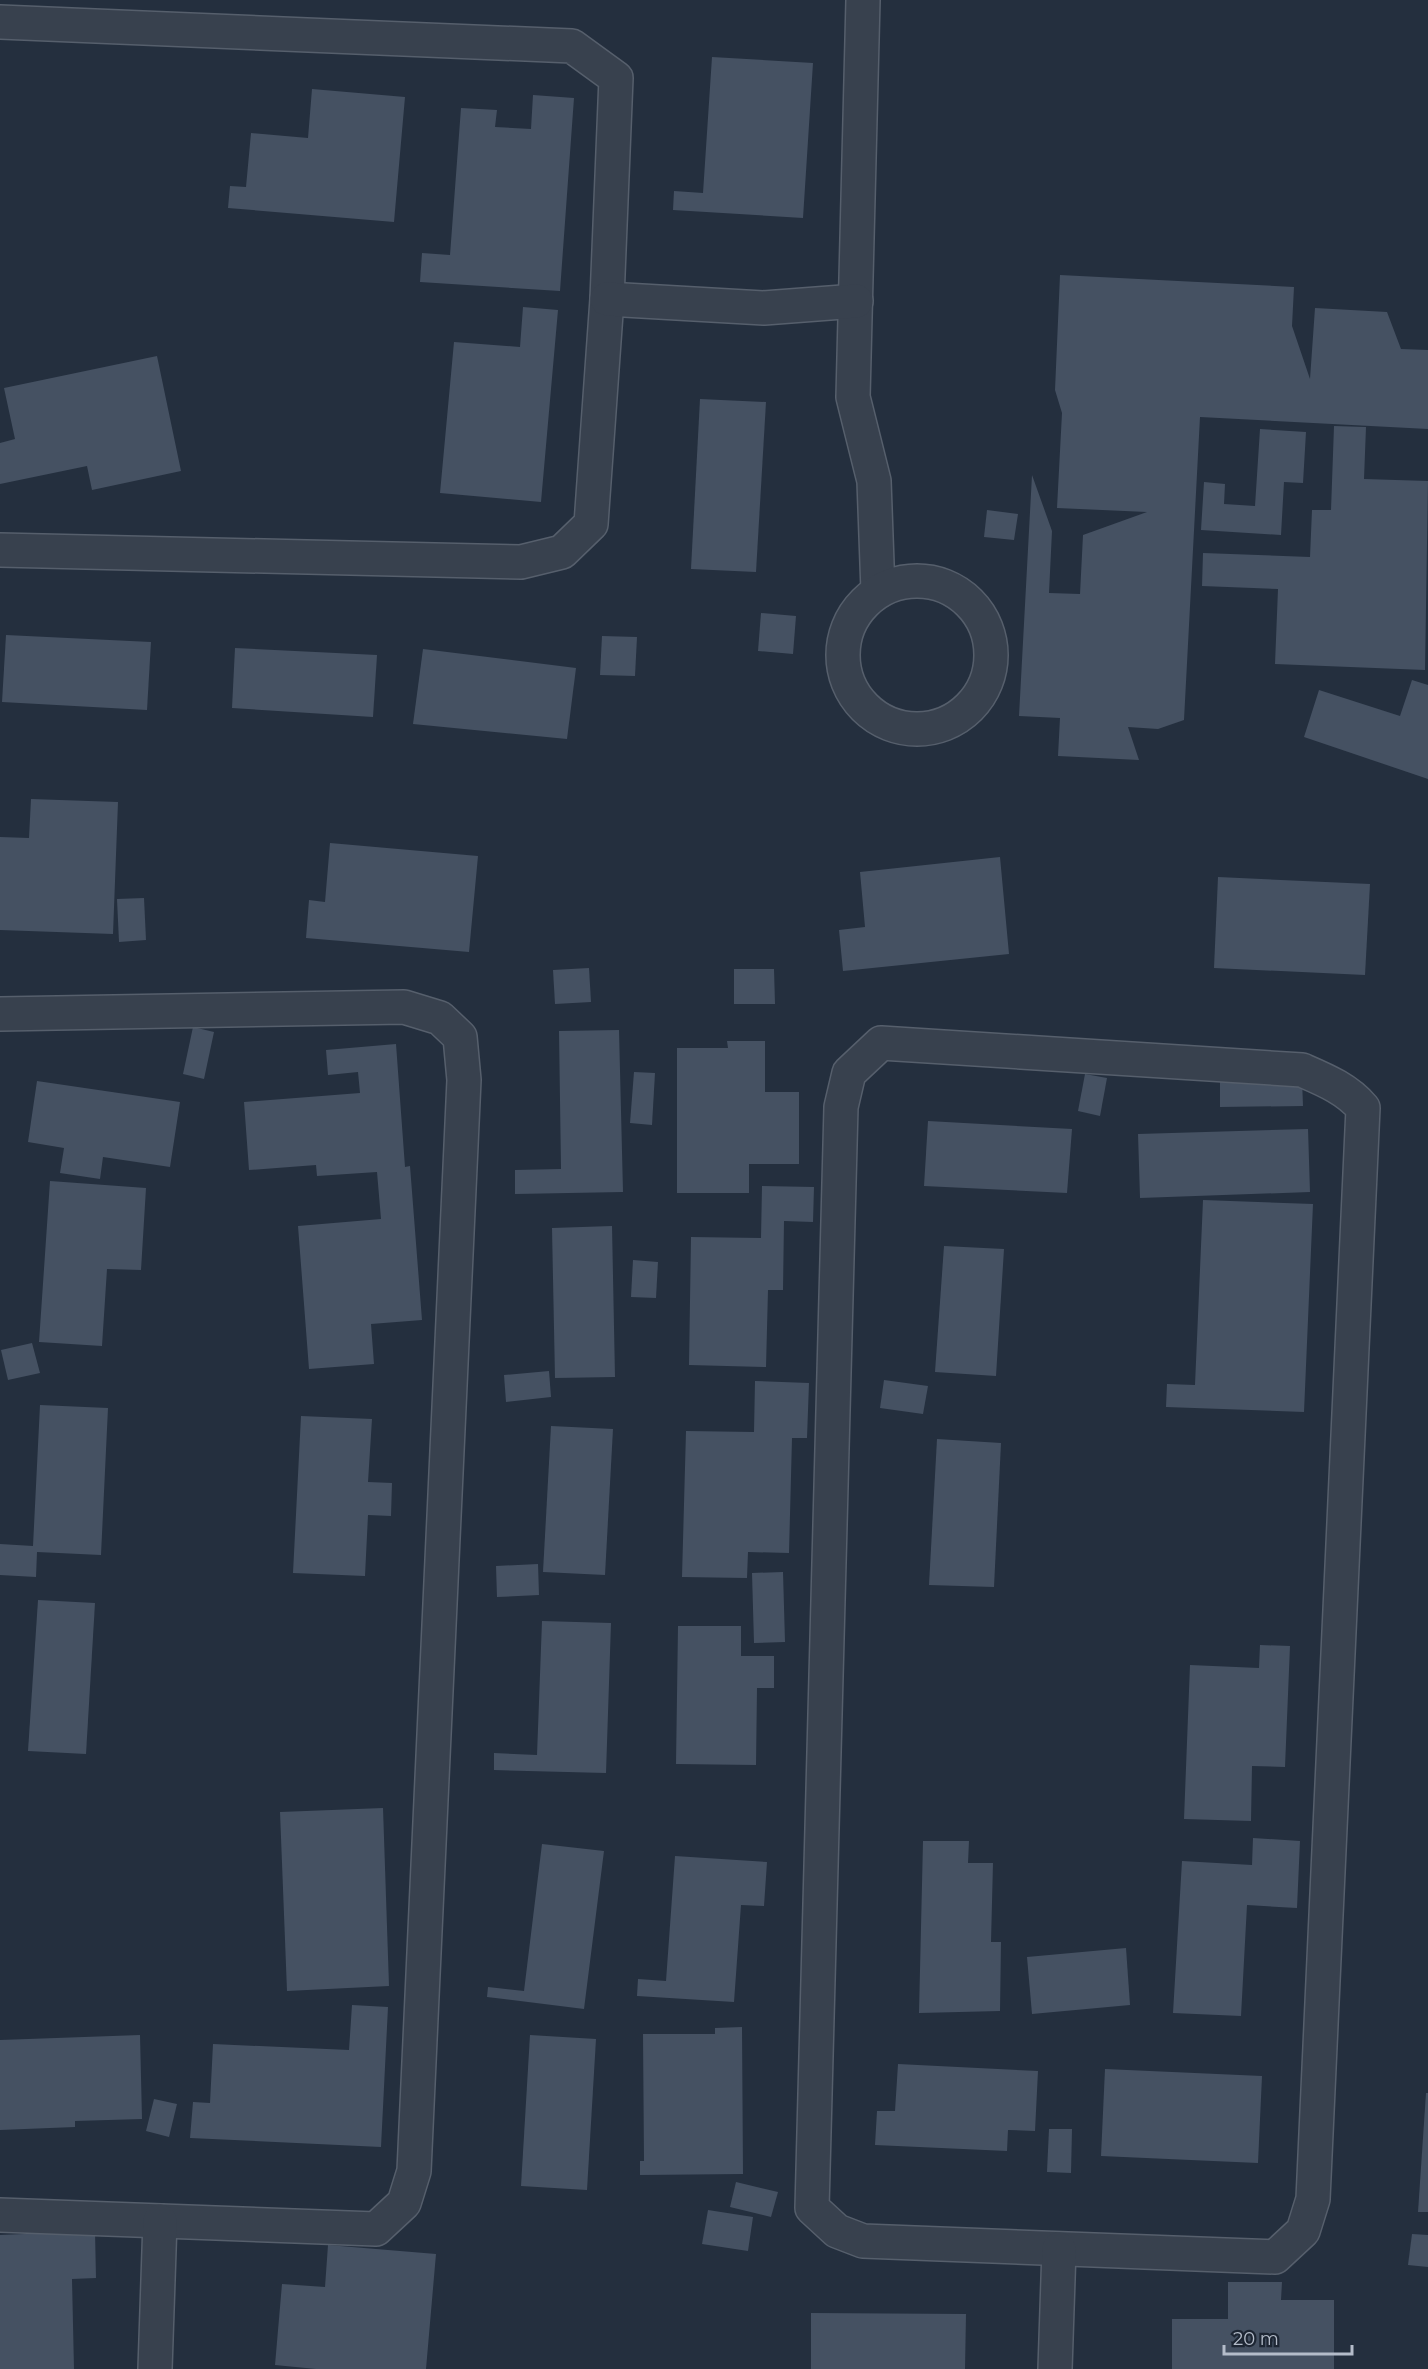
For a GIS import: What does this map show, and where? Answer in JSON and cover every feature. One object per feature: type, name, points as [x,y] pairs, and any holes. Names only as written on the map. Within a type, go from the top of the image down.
[{"type":"street","points":[[863,0],[853,397],[874,481],[878,591]]},
{"type":"street","points":[[0,22],[572,46],[616,78],[607,298],[591,524],[562,552],[521,562],[0,550]]},
{"type":"street","points":[[607,298],[764,308],[856,301]]},
{"type":"street","points":[[923,581],[946,586],[966,598],[981,616],[990,638],[992,661],[986,683],[974,704],[954,720],[929,729],[904,729],[880,720],[860,704],[847,682],[842,657],[846,631],[859,608],[878,591],[900,582],[923,581]]},
{"type":"street","points":[[0,1014],[404,1007],[440,1018],[460,1037],[464,1080],[414,2171],[404,2203],[376,2229],[0,2215]]},
{"type":"street","points":[[881,1043],[1302,1070],[1330,1082],[1353,1097],[1363,1108],[1313,2199],[1302,2231],[1275,2257],[1059,2249],[863,2241],[837,2231],[812,2208],[841,1107],[849,1072],[881,1043]]},
{"type":"street","points":[[155,2369],[160,2221]]},
{"type":"street","points":[[1055,2369],[1059,2249]]},
{"type":"building","points":[[712,57],[813,63],[803,218],[673,210],[674,191],[703,193]]},
{"type":"building","points":[[312,89],[405,97],[394,222],[228,208],[230,186],[246,187],[251,133],[308,138]]},
{"type":"building","points":[[533,95],[574,98],[560,291],[420,282],[422,253],[450,255],[461,108],[497,110],[495,127],[531,129]]},
{"type":"building","points":[[1060,275],[1294,287],[1292,326],[1310,379],[1315,308],[1387,312],[1401,349],[1428,350],[1428,429],[1200,417],[1184,720],[1158,729],[1128,727],[1139,760],[1058,756],[1060,718],[1019,716],[1032,475],[1052,531],[1049,593],[1080,594],[1083,535],[1147,512],[1057,508],[1062,413],[1055,390]]},
{"type":"building","points":[[523,307],[558,310],[541,502],[440,493],[454,342],[520,347]]},
{"type":"building","points":[[157,356],[181,471],[92,490],[87,466],[0,484],[0,443],[15,439],[4,388]]},
{"type":"building","points":[[700,399],[766,402],[756,572],[691,569]]},
{"type":"building","points":[[1334,426],[1366,427],[1364,479],[1428,481],[1425,670],[1275,664],[1278,589],[1202,586],[1203,553],[1310,557],[1312,510],[1331,510]]},
{"type":"building","points":[[1260,429],[1306,432],[1303,483],[1284,482],[1281,535],[1201,530],[1204,482],[1225,484],[1224,504],[1255,506]]},
{"type":"building","points":[[987,510],[1018,514],[1014,540],[984,537]]},
{"type":"building","points":[[761,613],[796,616],[793,654],[758,651]]},
{"type":"building","points":[[6,635],[151,642],[147,710],[2,702]]},
{"type":"building","points":[[602,636],[637,637],[635,676],[600,675]]},
{"type":"building","points":[[235,648],[377,655],[373,717],[232,708]]},
{"type":"building","points":[[423,649],[576,668],[567,739],[413,724]]},
{"type":"building","points":[[1412,680],[1428,685],[1428,779],[1304,737],[1319,690],[1400,716]]},
{"type":"building","points":[[31,799],[118,802],[113,934],[0,930],[0,837],[29,838]]},
{"type":"building","points":[[330,843],[478,856],[469,952],[306,938],[309,900],[325,902]]},
{"type":"building","points":[[1000,857],[1009,954],[843,971],[839,930],[865,927],[860,872]]},
{"type":"building","points":[[1218,877],[1370,884],[1365,975],[1214,968]]},
{"type":"building","points":[[144,898],[146,940],[119,942],[117,899]]},
{"type":"building","points":[[589,968],[591,1002],[555,1004],[553,970]]},
{"type":"building","points":[[734,969],[774,969],[775,1004],[734,1004]]},
{"type":"building","points":[[193,1027],[214,1032],[204,1079],[183,1074]]},
{"type":"building","points":[[619,1030],[623,1192],[515,1194],[515,1170],[561,1169],[559,1031]]},
{"type":"building","points":[[727,1041],[765,1041],[765,1092],[799,1092],[799,1164],[749,1164],[749,1193],[677,1193],[677,1048],[728,1048]]},
{"type":"building","points":[[396,1044],[405,1167],[410,1166],[422,1320],[371,1324],[374,1364],[309,1369],[298,1226],[381,1219],[377,1172],[317,1176],[316,1165],[249,1170],[244,1102],[360,1093],[358,1072],[328,1075],[326,1050]]},
{"type":"building","points":[[634,1072],[655,1073],[652,1125],[630,1123]]},
{"type":"building","points":[[1085,1074],[1107,1078],[1100,1116],[1078,1111]]},
{"type":"building","points":[[1302,1079],[1303,1106],[1220,1107],[1220,1080]]},
{"type":"building","points":[[37,1081],[180,1102],[170,1167],[103,1157],[100,1179],[60,1173],[64,1148],[28,1142]]},
{"type":"building","points":[[928,1121],[1072,1129],[1067,1193],[924,1186]]},
{"type":"building","points":[[1308,1129],[1310,1192],[1140,1198],[1138,1134]]},
{"type":"building","points":[[50,1181],[146,1188],[141,1270],[107,1269],[102,1346],[39,1342]]},
{"type":"building","points":[[762,1186],[814,1187],[813,1222],[784,1221],[783,1290],[768,1290],[766,1367],[689,1365],[691,1237],[761,1238]]},
{"type":"building","points":[[1203,1200],[1313,1204],[1304,1412],[1166,1407],[1167,1384],[1195,1385]]},
{"type":"building","points":[[612,1226],[615,1377],[555,1378],[552,1228]]},
{"type":"building","points":[[944,1246],[1004,1249],[996,1376],[935,1372]]},
{"type":"building","points":[[633,1260],[658,1262],[656,1298],[631,1297]]},
{"type":"building","points":[[32,1343],[40,1373],[8,1380],[1,1350]]},
{"type":"building","points":[[549,1371],[551,1397],[506,1402],[504,1375]]},
{"type":"building","points":[[884,1380],[928,1386],[923,1414],[880,1408]]},
{"type":"building","points":[[755,1381],[809,1383],[807,1438],[792,1438],[789,1553],[748,1552],[747,1578],[682,1577],[686,1431],[754,1432]]},
{"type":"building","points":[[40,1405],[108,1408],[101,1555],[37,1552],[36,1577],[0,1575],[0,1544],[33,1546]]},
{"type":"building","points":[[301,1416],[372,1419],[368,1482],[392,1483],[391,1516],[368,1515],[365,1576],[293,1573]]},
{"type":"building","points":[[551,1426],[613,1429],[605,1575],[543,1572]]},
{"type":"building","points":[[937,1439],[1001,1443],[994,1587],[929,1585]]},
{"type":"building","points":[[538,1564],[539,1595],[497,1597],[496,1566]]},
{"type":"building","points":[[783,1572],[785,1642],[754,1643],[752,1573]]},
{"type":"building","points":[[38,1600],[95,1603],[86,1754],[28,1751]]},
{"type":"building","points":[[542,1621],[611,1623],[606,1773],[494,1770],[494,1753],[537,1755]]},
{"type":"building","points":[[678,1626],[741,1626],[741,1656],[774,1656],[774,1688],[757,1688],[756,1765],[676,1764]]},
{"type":"building","points":[[1260,1645],[1290,1646],[1285,1767],[1252,1766],[1251,1821],[1184,1819],[1190,1665],[1259,1668]]},
{"type":"building","points":[[383,1808],[389,1986],[287,1991],[280,1812]]},
{"type":"building","points":[[1253,1838],[1300,1841],[1297,1908],[1247,1905],[1241,2016],[1173,2013],[1182,1861],[1252,1865]]},
{"type":"building","points":[[923,1841],[969,1841],[968,1863],[993,1863],[991,1942],[1001,1942],[1000,2011],[919,2013]]},
{"type":"building","points":[[542,1844],[604,1851],[584,2009],[487,1997],[488,1987],[524,1991]]},
{"type":"building","points":[[675,1856],[767,1862],[764,1906],[741,1905],[734,2002],[637,1996],[638,1979],[666,1981]]},
{"type":"building","points":[[1126,1948],[1130,2005],[1032,2014],[1027,1957]]},
{"type":"building","points":[[352,2005],[388,2007],[381,2147],[190,2138],[193,2102],[210,2103],[213,2044],[349,2050]]},
{"type":"building","points":[[742,2027],[743,2174],[640,2175],[640,2161],[644,2161],[643,2034],[715,2034],[715,2028]]},
{"type":"building","points":[[140,2035],[142,2119],[75,2121],[75,2127],[0,2130],[0,2040]]},
{"type":"building","points":[[530,2035],[596,2039],[587,2190],[521,2186]]},
{"type":"building","points":[[898,2064],[1038,2071],[1035,2131],[1008,2130],[1007,2151],[875,2145],[877,2111],[895,2111]]},
{"type":"building","points":[[1105,2069],[1262,2076],[1258,2163],[1101,2156]]},
{"type":"building","points":[[1426,2093],[1428,2093],[1428,2212],[1418,2212]]},
{"type":"building","points":[[154,2099],[177,2104],[169,2137],[146,2131]]},
{"type":"building","points":[[1049,2129],[1072,2129],[1071,2173],[1047,2172]]},
{"type":"building","points":[[736,2182],[778,2192],[771,2217],[730,2207]]},
{"type":"building","points":[[708,2210],[753,2217],[748,2251],[702,2244]]},
{"type":"building","points":[[95,2231],[96,2278],[72,2279],[74,2369],[0,2369],[0,2235]]},
{"type":"building","points":[[1412,2234],[1428,2235],[1428,2267],[1408,2265]]},
{"type":"building","points":[[328,2245],[436,2254],[426,2369],[316,2369],[275,2365],[282,2284],[325,2287]]},
{"type":"building","points":[[1228,2282],[1282,2282],[1281,2300],[1334,2300],[1334,2369],[1172,2369],[1172,2319],[1228,2319]]},
{"type":"building","points":[[811,2313],[966,2314],[965,2369],[811,2369]]}]
